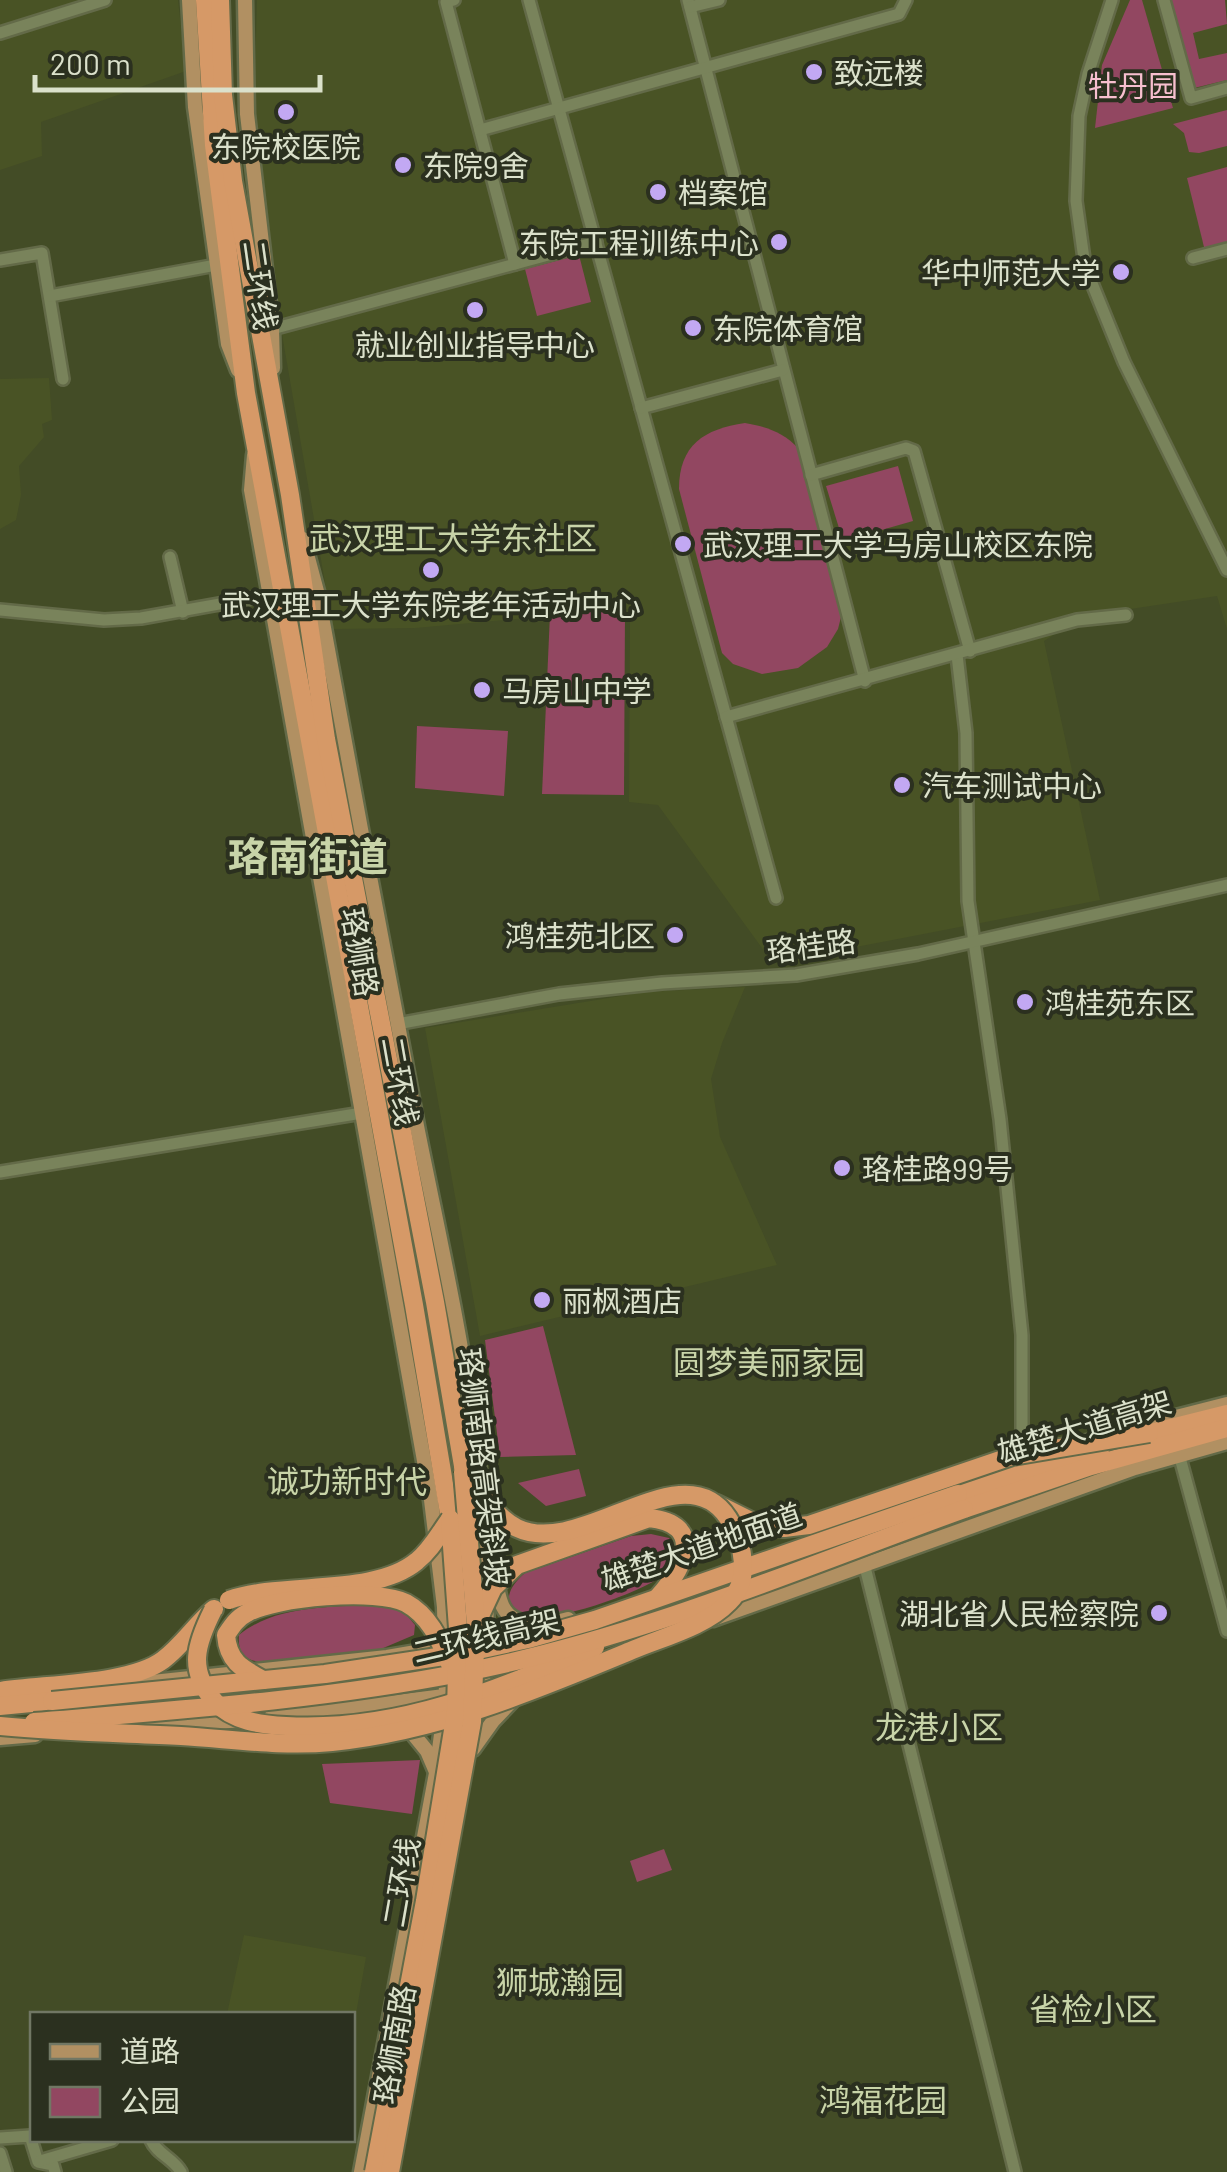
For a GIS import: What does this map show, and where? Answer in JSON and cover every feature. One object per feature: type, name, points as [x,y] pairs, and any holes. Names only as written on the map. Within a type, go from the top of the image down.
[{"type":"highway","name":"二环线","points":[[206,0],[214,145],[246,392],[450,1519],[458,1628],[452,1692],[426,1901],[374,2172]]},
{"type":"highway","name":"二环线","points":[[220,0],[227,142],[290,495],[326,738],[435,1302]]},
{"type":"highway","points":[[229,0],[231,96],[247,260]]},
{"type":"highway","name":"珞狮南路高架斜坡","points":[[390,2172],[472,1722],[481,1632],[463,1466],[435,1302]]},
{"type":"highway","name":"雄楚大道高架","points":[[961,1501],[1149,1433],[1227,1414]]},
{"type":"highway","name":"雄楚大道高架","points":[[961,1501],[1227,1428]]},
{"type":"highway","points":[[463,1466],[502,1517],[528,1532],[577,1529],[654,1500],[682,1494],[716,1503],[757,1524],[784,1528],[809,1525],[1012,1456],[1149,1433]]},
{"type":"highway","name":"二环线高架","points":[[0,1725],[328,1694],[466,1672],[529,1657],[961,1501]]},
{"type":"highway","points":[[0,1725],[295,1743],[394,1733],[455,1719],[696,1624],[728,1604],[740,1588],[741,1550],[734,1530],[716,1503]]},
{"type":"highway","points":[[212,1610],[196,1644],[197,1665],[211,1697],[222,1709],[237,1718],[276,1726],[312,1728],[372,1723],[440,1709],[502,1688],[660,1608],[686,1552],[676,1527],[649,1518],[517,1565],[493,1588],[481,1632]]},
{"type":"highway","points":[[0,1694],[126,1676],[148,1668],[164,1660],[212,1610],[246,1594],[332,1586],[397,1574],[429,1549],[450,1519]]},
{"type":"highway","points":[[257,1681],[230,1656],[226,1635],[236,1620],[250,1610],[276,1602],[367,1594],[404,1602],[426,1618],[442,1644],[452,1692]]},
{"type":"highway","points":[[0,1706],[324,1674],[464,1653],[660,1608]]},
{"type":"main road","points":[[189,0],[194,106],[216,264],[228,344],[246,392]]},
{"type":"main road","points":[[244,0],[247,114],[272,329],[274,402]]},
{"type":"main road","name":"珞狮路","points":[[255,444],[251,490],[431,1500],[446,1646]]},
{"type":"main road","name":"珞狮路","points":[[290,495],[318,595],[454,1313],[482,1520],[482,1689]]},
{"type":"main road","name":"雄楚大道地面道","points":[[0,1694],[386,1656],[446,1646],[481,1632],[571,1618],[1020,1463],[1227,1404]]},
{"type":"main road","points":[[0,1738],[285,1718],[544,1676],[1179,1454],[1227,1442]]},
{"type":"main road","points":[[482,1520],[493,1548],[498,1597],[509,1618],[521,1623],[571,1618]]},
{"type":"main road","points":[[386,1656],[414,1646],[430,1635],[444,1607]]},
{"type":"main road","name":"珞狮南路","points":[[361,2172],[452,1692],[446,1646]]},
{"type":"main road","points":[[473,1750],[503,1709],[544,1676]]},
{"type":"main road","name":"珞狮南路","points":[[398,2172],[482,1689]]},
{"type":"main road","points":[[362,1708],[401,1720],[417,1735],[436,1774]]},
{"type":"street","points":[[0,33],[62,7],[105,0]]},
{"type":"street","points":[[454,0],[446,2],[515,264]]},
{"type":"street","points":[[530,0],[776,898]]},
{"type":"street","points":[[719,0],[689,4],[865,681]]},
{"type":"street","points":[[480,130],[900,14],[906,0]]},
{"type":"street","points":[[1112,0],[1078,116],[1076,202],[1085,266],[1131,377],[1227,570]]},
{"type":"street","points":[[1164,0],[1191,98],[1227,88]]},
{"type":"street","points":[[272,329],[596,242]]},
{"type":"street","points":[[1193,258],[1227,249]]},
{"type":"street","points":[[0,260],[42,253],[63,380]]},
{"type":"street","points":[[50,296],[216,264]]},
{"type":"street","points":[[642,408],[783,370]]},
{"type":"street","points":[[811,475],[906,448],[914,451],[970,651]]},
{"type":"street","points":[[170,557],[183,612]]},
{"type":"street","points":[[0,610],[104,620],[183,612],[270,595]]},
{"type":"street","points":[[726,717],[1077,620],[1126,615]]},
{"type":"street","points":[[957,655],[966,733],[968,901],[977,941],[1000,1119],[1022,1334],[1020,1463]]},
{"type":"street","name":"珞桂路","points":[[398,1024],[559,994],[796,975],[977,941],[1227,886]]},
{"type":"street","points":[[0,1172],[362,1113]]},
{"type":"street","points":[[1179,1454],[1227,1631]]},
{"type":"street","points":[[864,1563],[1014,2172]]},
{"type":"street","points":[[0,2138],[30,2135]]},
{"type":"street","points":[[33,2142],[38,2162]]},
{"type":"street","points":[[38,2162],[107,2142]]},
{"type":"street","points":[[152,2142],[175,2168]]},
{"type":"street","points":[[0,2152],[6,2172]]},
{"type":"street","points":[[38,2162],[53,2165],[55,2172]]},
{"type":"shaded area","points":[[0,0],[178,0],[186,71],[41,122],[42,156],[0,170]]},
{"type":"shaded area","name":"武汉理工大学马房山校区东院","points":[[257,0],[1227,0],[1227,629],[1217,596],[1077,617],[1044,641],[1100,900],[773,963],[658,805],[629,802],[630,609],[415,628],[333,629],[269,259],[254,114]]},
{"type":"shaded area","points":[[49,378],[52,420],[42,424],[44,437],[19,466],[21,495],[16,520],[0,529],[0,379]]},
{"type":"shaded area","points":[[745,987],[711,1079],[720,1137],[777,1265],[480,1336],[425,1028],[645,992]]},
{"type":"shaded area","points":[[244,1935],[366,1957],[355,2020],[355,2012],[227,2012]]},
{"type":"green space","name":"牡丹园","points":[[1130,0],[1142,0],[1173,108],[1095,128],[1102,65]]},
{"type":"green space","points":[[1171,0],[1225,0],[1227,24],[1193,33],[1199,59],[1227,53],[1227,80],[1194,88]]},
{"type":"green space","points":[[1227,110],[1227,146],[1189,152],[1184,133],[1173,124]]},
{"type":"green space","points":[[1227,167],[1227,245],[1205,251],[1187,178]]},
{"type":"green space","points":[[579,255],[591,302],[537,316],[525,269]]},
{"type":"green space","points":[[745,423],[774,431],[799,449],[842,613],[827,647],[798,668],[762,674],[733,664],[722,653],[679,489],[684,461],[697,442],[717,430]]},
{"type":"green space","points":[[898,466],[913,521],[843,541],[826,486]]},
{"type":"green space","points":[[625,609],[624,795],[542,794],[550,614]]},
{"type":"green space","points":[[417,726],[508,731],[504,796],[415,788]]},
{"type":"green space","points":[[543,1326],[576,1455],[500,1457],[485,1340]]},
{"type":"green space","points":[[579,1469],[586,1496],[546,1506],[518,1483]]},
{"type":"green space","points":[[651,1534],[669,1538],[677,1547],[670,1569],[646,1585],[608,1601],[550,1616],[518,1612],[509,1602],[512,1588],[525,1573],[631,1536]]},
{"type":"green space","points":[[378,1604],[404,1612],[415,1625],[414,1635],[381,1649],[267,1663],[249,1659],[240,1648],[239,1635],[270,1618],[305,1609]]},
{"type":"green space","points":[[420,1760],[412,1814],[330,1803],[322,1764]]},
{"type":"green space","points":[[664,1849],[672,1870],[637,1882],[630,1861]]},
{"type":"place","name":"致远楼","points":[[814,72]]},
{"type":"place","name":"东院校医院","points":[[286,112]]},
{"type":"place","name":"东院9舍","points":[[403,165]]},
{"type":"place","name":"档案馆","points":[[658,192]]},
{"type":"place","name":"东院工程训练中心","points":[[779,242]]},
{"type":"place","name":"华中师范大学","points":[[1121,272]]},
{"type":"place","name":"就业创业指导中心","points":[[475,310]]},
{"type":"place","name":"东院体育馆","points":[[693,328]]},
{"type":"place","name":"武汉理工大学马房山校区东院","points":[[683,544]]},
{"type":"place","name":"武汉理工大学东院老年活动中心","points":[[431,570]]},
{"type":"place","name":"马房山中学","points":[[482,690]]},
{"type":"place","name":"汽车测试中心","points":[[902,785]]},
{"type":"place","name":"鸿桂苑北区","points":[[675,935]]},
{"type":"place","name":"鸿桂苑东区","points":[[1025,1002]]},
{"type":"place","name":"珞桂路99号","points":[[842,1168]]},
{"type":"place","name":"丽枫酒店","points":[[542,1300]]},
{"type":"place","name":"湖北省人民检察院","points":[[1159,1613]]},
{"type":"district","name":"武汉理工大学东社区","points":[[453,537]]},
{"type":"district","name":"珞南街道","points":[[308,855]]},
{"type":"district","name":"圆梦美丽家园","points":[[769,1361]]},
{"type":"district","name":"诚功新时代","points":[[347,1480]]},
{"type":"district","name":"龙港小区","points":[[939,1726]]},
{"type":"district","name":"狮城瀚园","points":[[560,1981]]},
{"type":"district","name":"省检小区","points":[[1093,2008]]},
{"type":"district","name":"鸿福花园","points":[[883,2099]]}]
